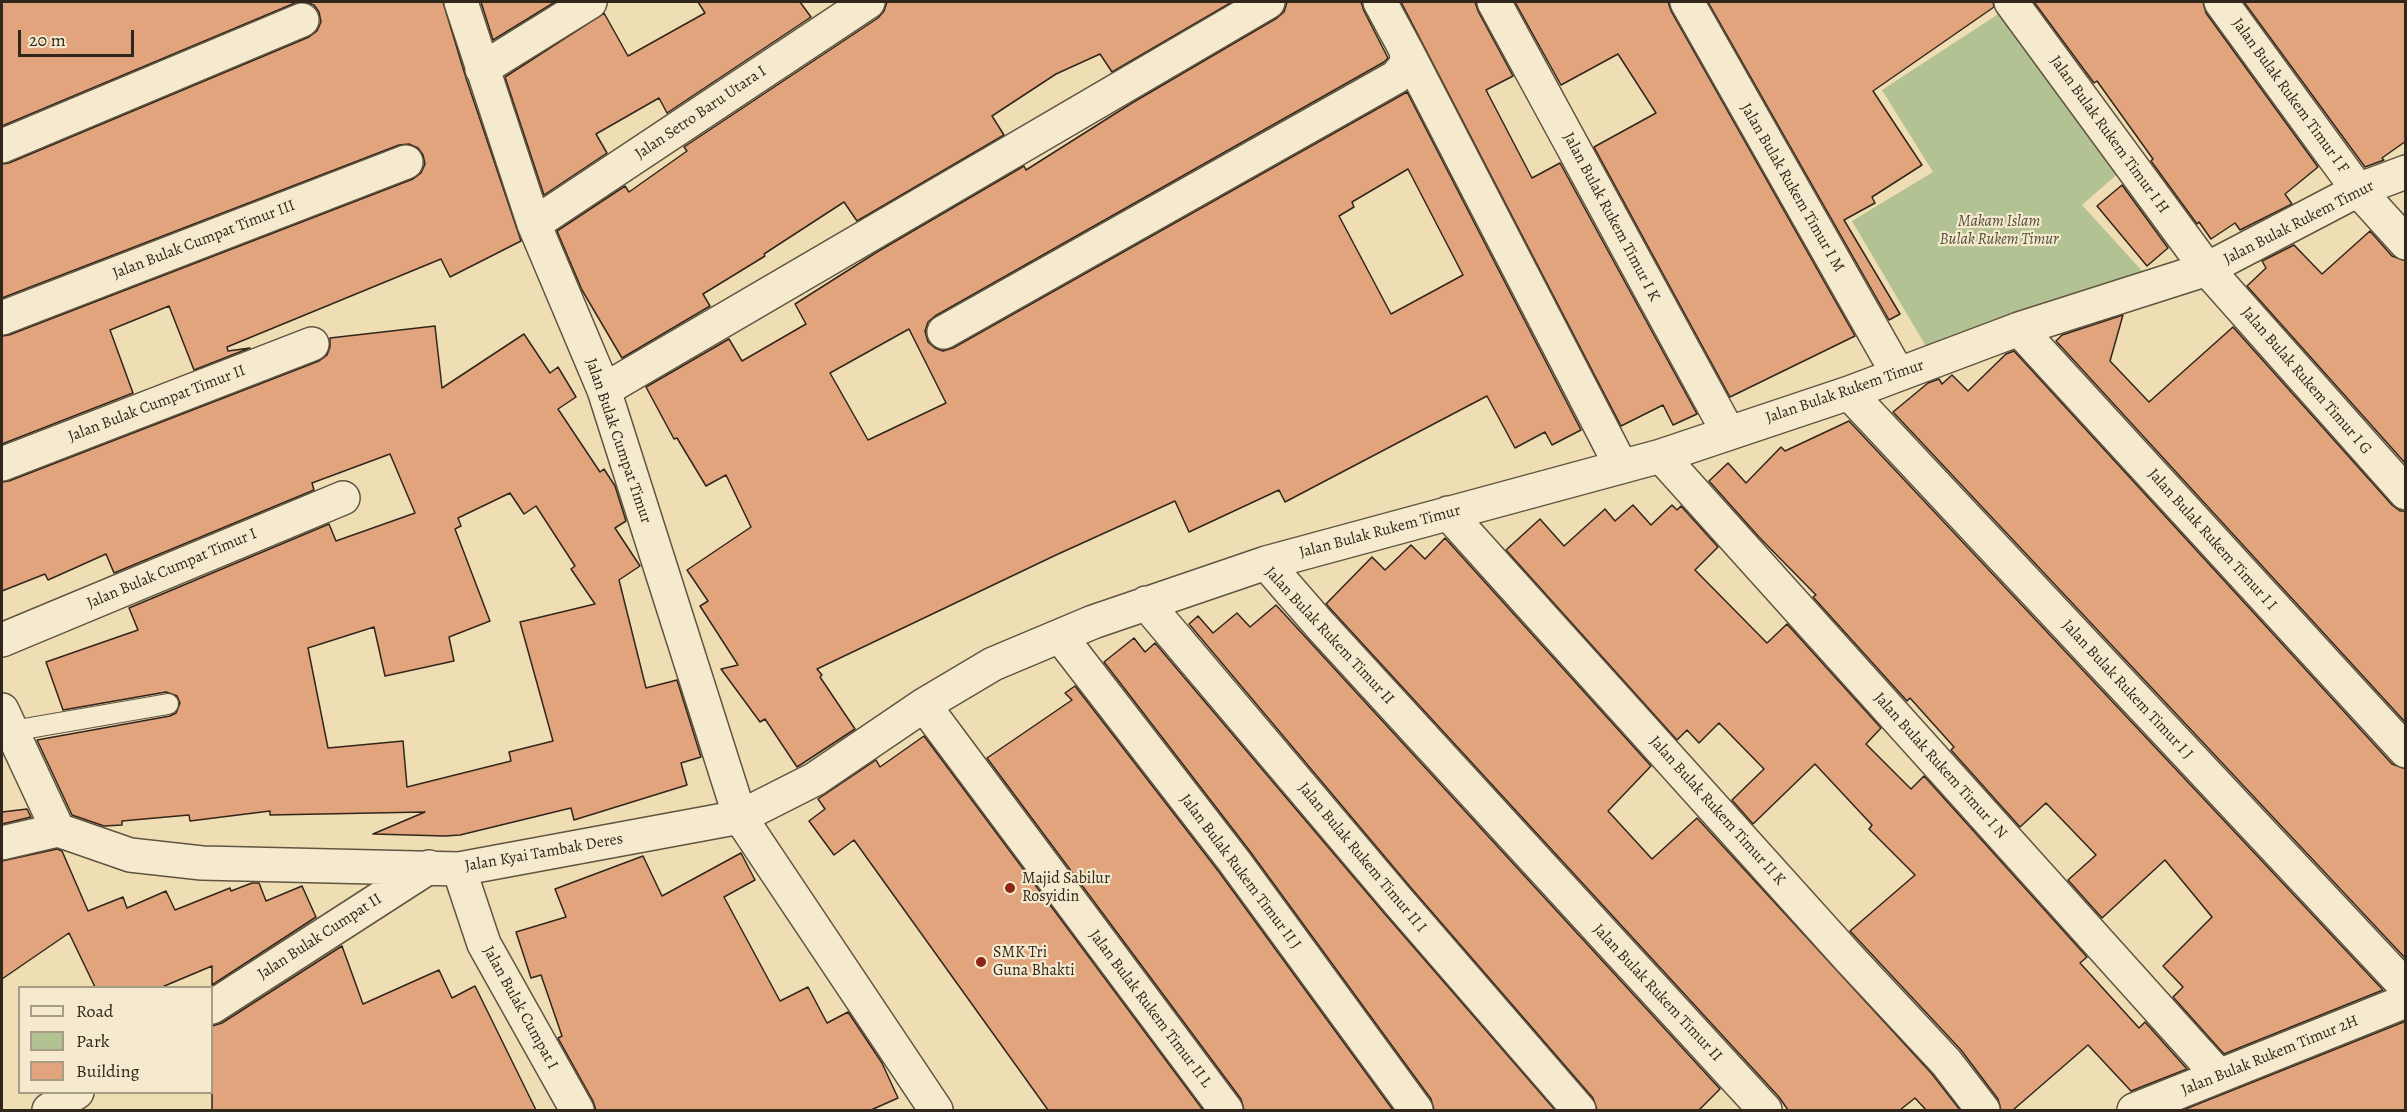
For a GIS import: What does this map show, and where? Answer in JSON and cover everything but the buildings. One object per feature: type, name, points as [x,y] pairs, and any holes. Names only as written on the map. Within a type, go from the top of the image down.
[{"type":"street","name":"Jalan Bulak Cumpat Timur","points":[[461,2],[534,224],[604,390],[740,817]]},
{"type":"street","points":[[482,69],[590,2]]},
{"type":"street","name":"Jalan Setro Baru Utara I","points":[[534,224],[868,2]]},
{"type":"street","points":[[604,390],[1268,2]]},
{"type":"street","points":[[1380,2],[1622,466]]},
{"type":"street","name":"Jalan Bulak Rukem Timur I K","points":[[1494,2],[1728,432]]},
{"type":"street","name":"Jalan Bulak Rukem Timur I M","points":[[1687,2],[1898,375]]},
{"type":"street","name":"Jalan Bulak Rukem Timur I H","points":[[2011,2],[2207,270]]},
{"type":"street","name":"Jalan Bulak Rukem Timur I F","points":[[2222,2],[2358,190],[2406,243]]},
{"type":"street","points":[[2,146],[302,20]]},
{"type":"street","points":[[944,332],[1396,77],[1406,65],[1407,52]]},
{"type":"street","name":"Jalan Bulak Cumpat Timur III","points":[[2,318],[406,162]]},
{"type":"street","name":"Jalan Bulak Rukem Timur","points":[[1266,563],[1661,456],[1849,393],[2019,329],[2207,270],[2358,190],[2406,172]]},
{"type":"street","name":"Jalan Bulak Rukem Timur I G","points":[[2207,270],[2406,494]]},
{"type":"street","name":"Jalan Bulak Rukem Timur I I","points":[[2019,329],[2406,751]]},
{"type":"street","name":"Jalan Bulak Cumpat Timur II","points":[[2,464],[312,344]]},
{"type":"street","name":"Jalan Bulak Rukem Timur I J","points":[[1849,393],[2406,987]]},
{"type":"street","name":"Jalan Bulak Rukem Timur I N","points":[[1661,456],[2219,1076]]},
{"type":"street","name":"Jalan Bulak Cumpat Timur I","points":[[2,640],[343,498]]},
{"type":"street","name":"Jalan Bulak Rukem Timur II K","points":[[1448,513],[1849,958],[1947,1062],[1983,1110]]},
{"type":"street","name":"Jalan Bulak Rukem Timur II","points":[[740,817],[815,779],[924,705],[993,664],[1146,603],[1266,563],[1320,625],[1765,1110]]},
{"type":"street","name":"Jalan Bulak Rukem Timur II I","points":[[1146,603],[1398,902],[1579,1110]]},
{"type":"street","name":"Jalan Bulak Rukem Timur II J","points":[[1060,636],[1234,861],[1416,1110]]},
{"type":"street","name":"Jalan Bulak Rukem Timur II L","points":[[924,705],[1226,1110]]},
{"type":"street","points":[[2,843],[58,830],[7,721]]},
{"type":"street","points":[[740,817],[932,1109]]},
{"type":"street","name":"Jalan Kyai Tambak Deres","points":[[58,830],[130,855],[202,863],[444,868],[740,817]]},
{"type":"street","name":"Jalan Bulak Cumpat II","points":[[213,1006],[444,868]]},
{"type":"street","name":"Jalan Bulak Cumpat I","points":[[444,868],[577,1110]]},
{"type":"street","name":"Jalan Bulak Rukem Timur 2H","points":[[2134,1110],[2406,1001]]},
{"type":"street","points":[[49,1110],[74,1094]]},
{"type":"lane","points":[[7,721],[168,704]]},
{"type":"green space","name":"Makam Islam Bulak Rukem Timur","points":[[2006,9],[2123,169],[2082,205],[2144,273],[1927,348],[1852,221],[1933,172],[1882,90]]},
{"type":"place","name":"Majid Sabilur Rosyidin","points":[[1010,888]]},
{"type":"place","name":"SMK Tri Guna Bhakti","points":[[981,962]]}]
